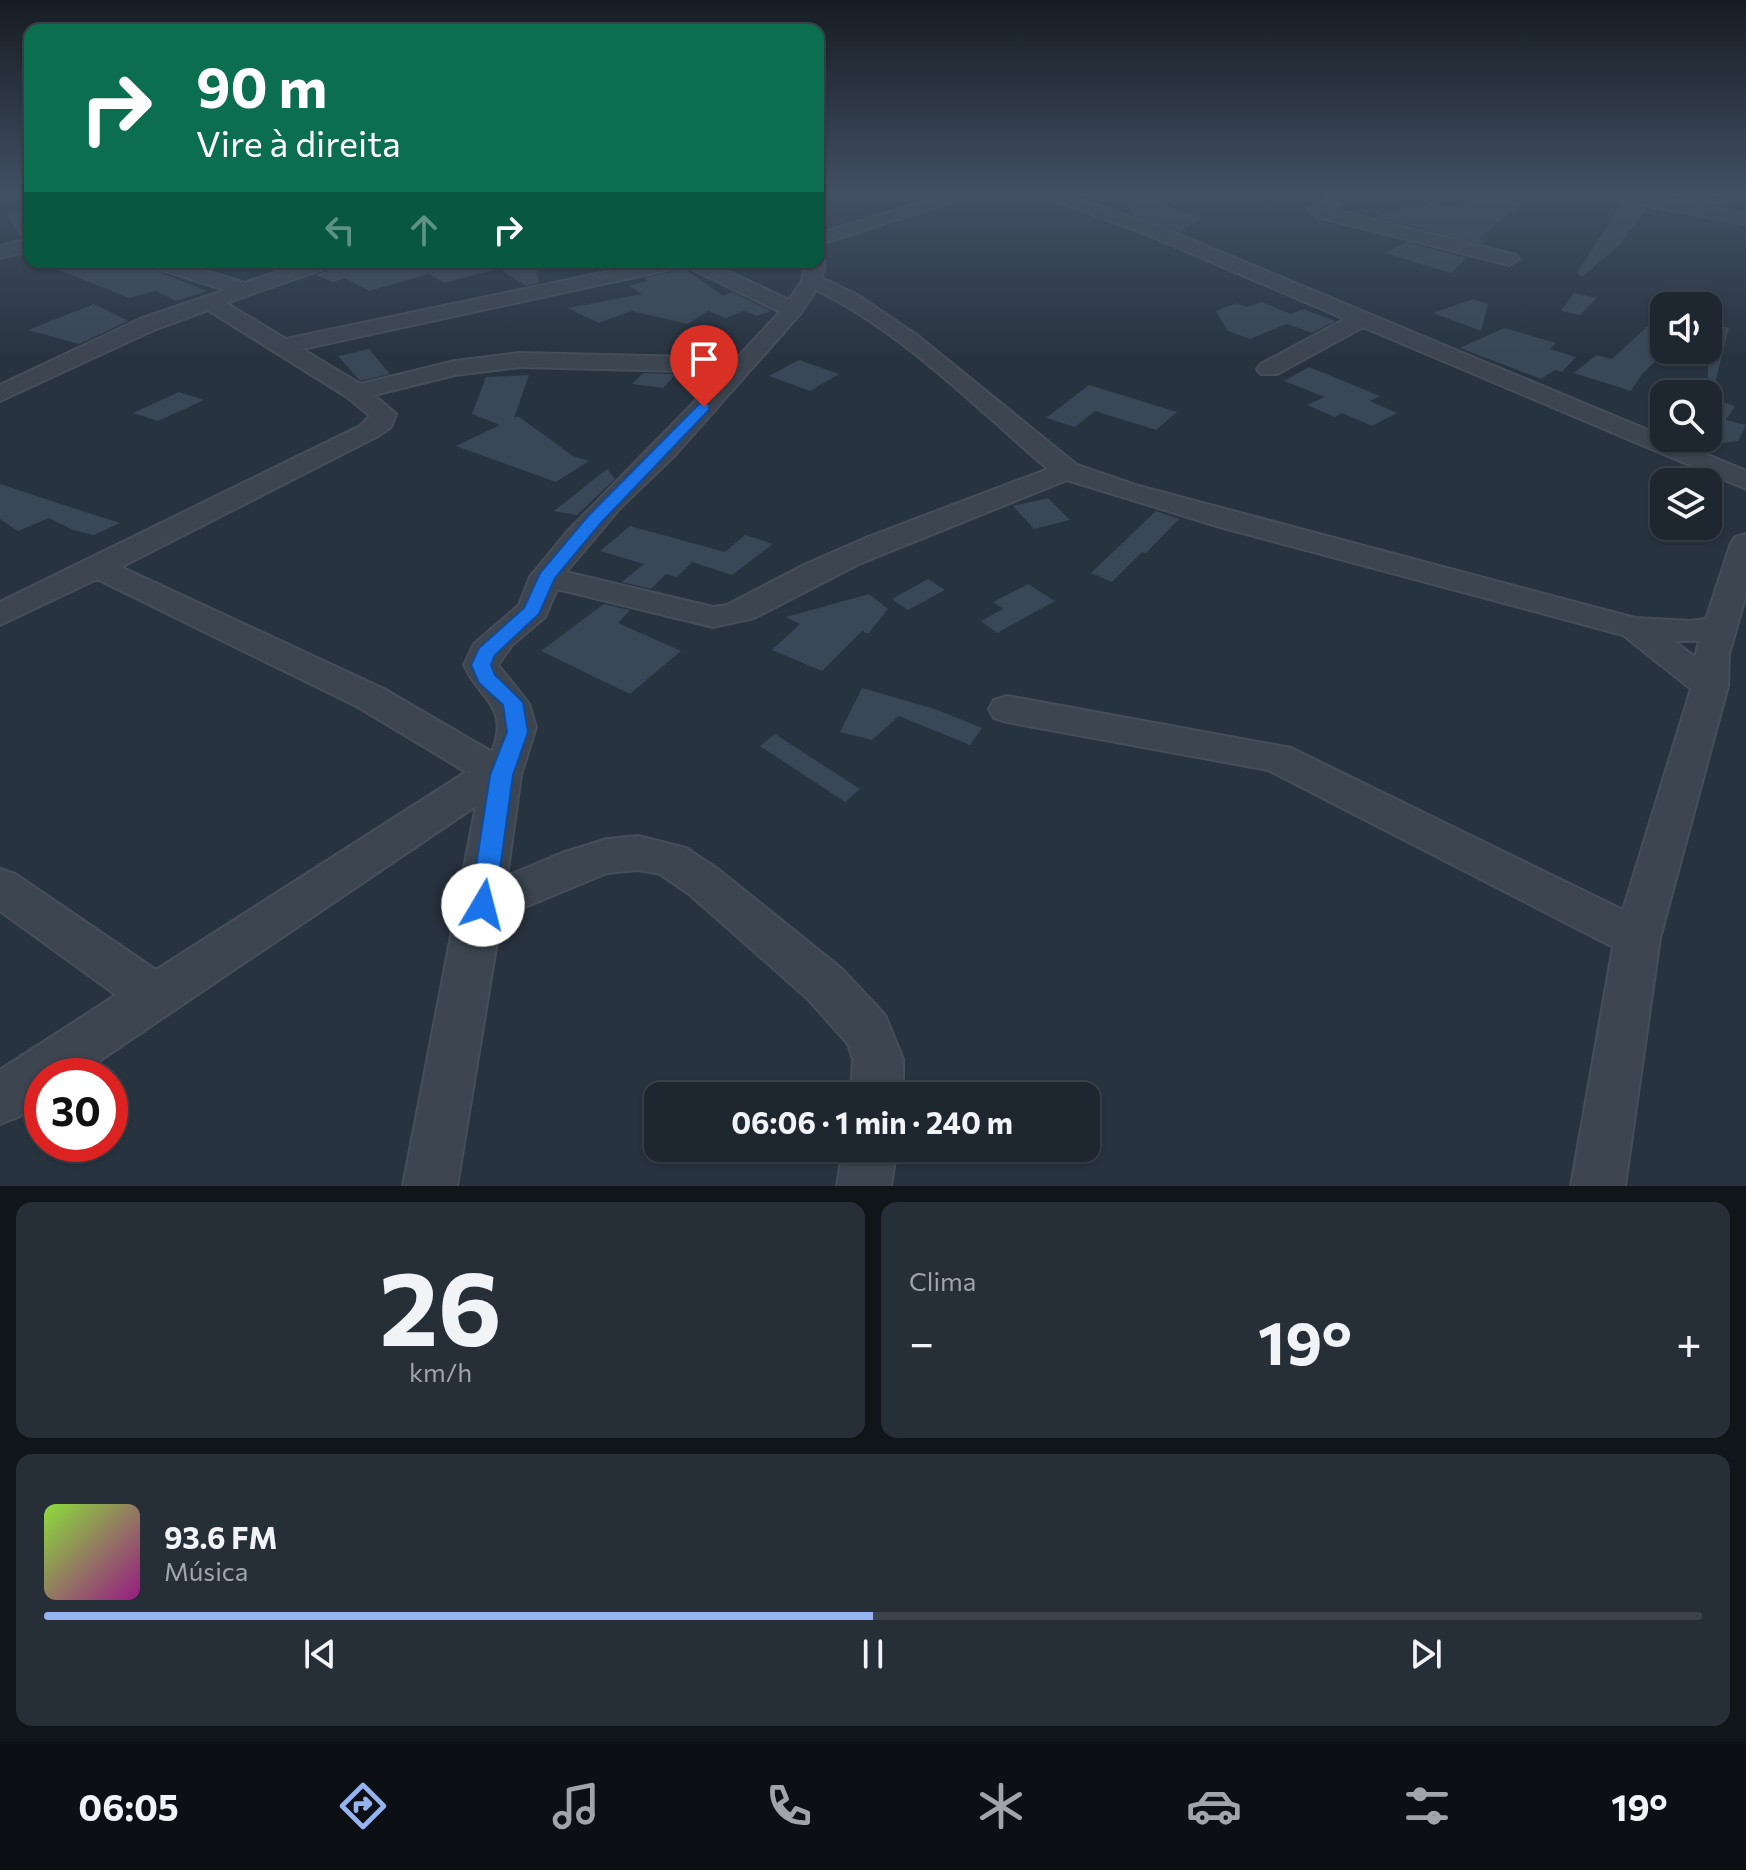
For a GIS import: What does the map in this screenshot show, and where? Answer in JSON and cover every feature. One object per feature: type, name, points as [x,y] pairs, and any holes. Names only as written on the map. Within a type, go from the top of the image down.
[{"type":"street","points":[[1195,248],[1746,481]]},
{"type":"street","points":[[1463,248],[1509,259]]},
{"type":"street","points":[[824,264],[850,299],[910,341],[1067,471],[1230,521],[1635,628],[1691,632],[1720,627]]},
{"type":"street","points":[[176,268],[243,289]]},
{"type":"street","points":[[0,394],[98,345],[208,301],[306,268]]},
{"type":"street","points":[[282,347],[649,268]]},
{"type":"street","points":[[692,268],[793,310]]},
{"type":"street","points":[[430,1186],[483,905],[498,774],[518,732],[512,702],[486,678],[481,665],[486,652],[533,610],[546,577],[610,502],[666,449],[793,310],[811,268]]},
{"type":"street","points":[[0,615],[382,422],[383,414],[356,392],[208,301]]},
{"type":"street","points":[[1269,369],[1360,320]]},
{"type":"street","points":[[356,392],[455,368],[520,360],[742,365]]},
{"type":"street","points":[[546,577],[713,617],[731,616],[748,612],[800,579],[880,543],[985,499],[1067,471]]},
{"type":"street","points":[[1598,1186],[1637,938],[1710,686],[1712,654],[1746,543]]},
{"type":"street","points":[[95,566],[371,698],[498,774]]},
{"type":"street","points":[[1635,628],[1710,686]]},
{"type":"street","points":[[1007,709],[1277,758],[1637,938]]},
{"type":"street","points":[[0,1099],[498,774]]},
{"type":"street","points":[[483,905],[577,865],[607,856],[638,853],[671,860],[704,882],[825,984],[868,1031],[878,1059],[877,1082]]},
{"type":"street","points":[[0,887],[155,996]]},
{"type":"street","points":[[864,1186],[868,1162]]},
{"type":"building","points":[[1394,248],[1431,248],[1467,258],[1451,273],[1385,253]]},
{"type":"building","points":[[1593,248],[1615,248],[1582,277],[1577,273]]},
{"type":"building","points":[[150,268],[207,291],[176,301],[156,291],[129,298],[57,269]]},
{"type":"building","points":[[501,268],[444,283],[429,274],[369,291],[345,278],[333,282],[315,275],[332,269]]},
{"type":"building","points":[[536,268],[539,283],[526,286],[500,269]]},
{"type":"building","points":[[685,269],[723,296],[732,292],[771,311],[757,316],[744,311],[726,318],[708,311],[688,324],[632,311],[599,323],[567,308],[642,294],[629,286],[648,281],[644,278]]},
{"type":"building","points":[[1574,293],[1597,298],[1580,315],[1561,311]]},
{"type":"building","points":[[1473,299],[1488,304],[1481,331],[1433,313]]},
{"type":"building","points":[[1262,302],[1291,314],[1303,309],[1335,321],[1312,333],[1287,324],[1250,339],[1228,331],[1216,311],[1237,303],[1246,307]]},
{"type":"building","points":[[94,304],[128,321],[79,344],[28,330]]},
{"type":"building","points":[[1650,324],[1650,364],[1652,364],[1631,391],[1574,373],[1596,355],[1612,359]]},
{"type":"building","points":[[1722,327],[1729,328],[1722,356]]},
{"type":"building","points":[[1504,328],[1556,343],[1550,349],[1576,357],[1562,372],[1555,370],[1541,379],[1460,348]]},
{"type":"building","points":[[369,349],[390,374],[360,381],[338,356]]},
{"type":"building","points":[[799,360],[839,374],[810,391],[769,376]]},
{"type":"building","points":[[1708,364],[1720,364],[1716,380],[1708,380]]},
{"type":"building","points":[[1309,367],[1380,396],[1370,401],[1397,413],[1372,426],[1342,413],[1335,417],[1307,405],[1325,397],[1284,381]]},
{"type":"building","points":[[643,373],[676,374],[663,388],[632,384]]},
{"type":"building","points":[[529,375],[514,418],[518,416],[573,456],[589,461],[556,482],[456,446],[500,425],[472,414],[486,377]]},
{"type":"building","points":[[1089,385],[1177,412],[1156,430],[1095,411],[1075,427],[1046,418]]},
{"type":"building","points":[[179,392],[204,400],[158,421],[133,413]]},
{"type":"building","points":[[1722,402],[1735,406],[1726,420],[1746,425],[1738,441],[1722,443]]},
{"type":"building","points":[[607,469],[615,479],[577,515],[554,511]]},
{"type":"building","points":[[0,484],[120,523],[94,535],[73,530],[49,518],[18,531],[0,519]]},
{"type":"building","points":[[1048,498],[1070,520],[1034,529],[1013,506]]},
{"type":"building","points":[[1156,511],[1179,519],[1112,582],[1091,573]]},
{"type":"building","points":[[630,526],[725,552],[745,535],[773,544],[732,575],[692,562],[677,577],[666,574],[651,589],[622,582],[644,564],[600,551]]},
{"type":"building","points":[[928,579],[945,590],[908,610],[892,599]]},
{"type":"building","points":[[1028,584],[1055,601],[997,633],[981,621],[1003,609],[993,602]]},
{"type":"building","points":[[869,594],[888,609],[868,634],[862,631],[822,671],[772,650],[800,624],[786,617]]},
{"type":"building","points":[[604,604],[630,610],[618,623],[681,651],[630,694],[541,651]]},
{"type":"building","points":[[862,688],[935,709],[982,728],[970,745],[899,716],[872,740],[840,732]]},
{"type":"building","points":[[775,734],[860,789],[845,802],[760,746]]},
{"type":"route","points":[[483,905],[501,775],[518,732],[512,702],[486,678],[481,665],[486,652],[527,617],[536,604],[546,577],[594,520],[704,407]]}]
